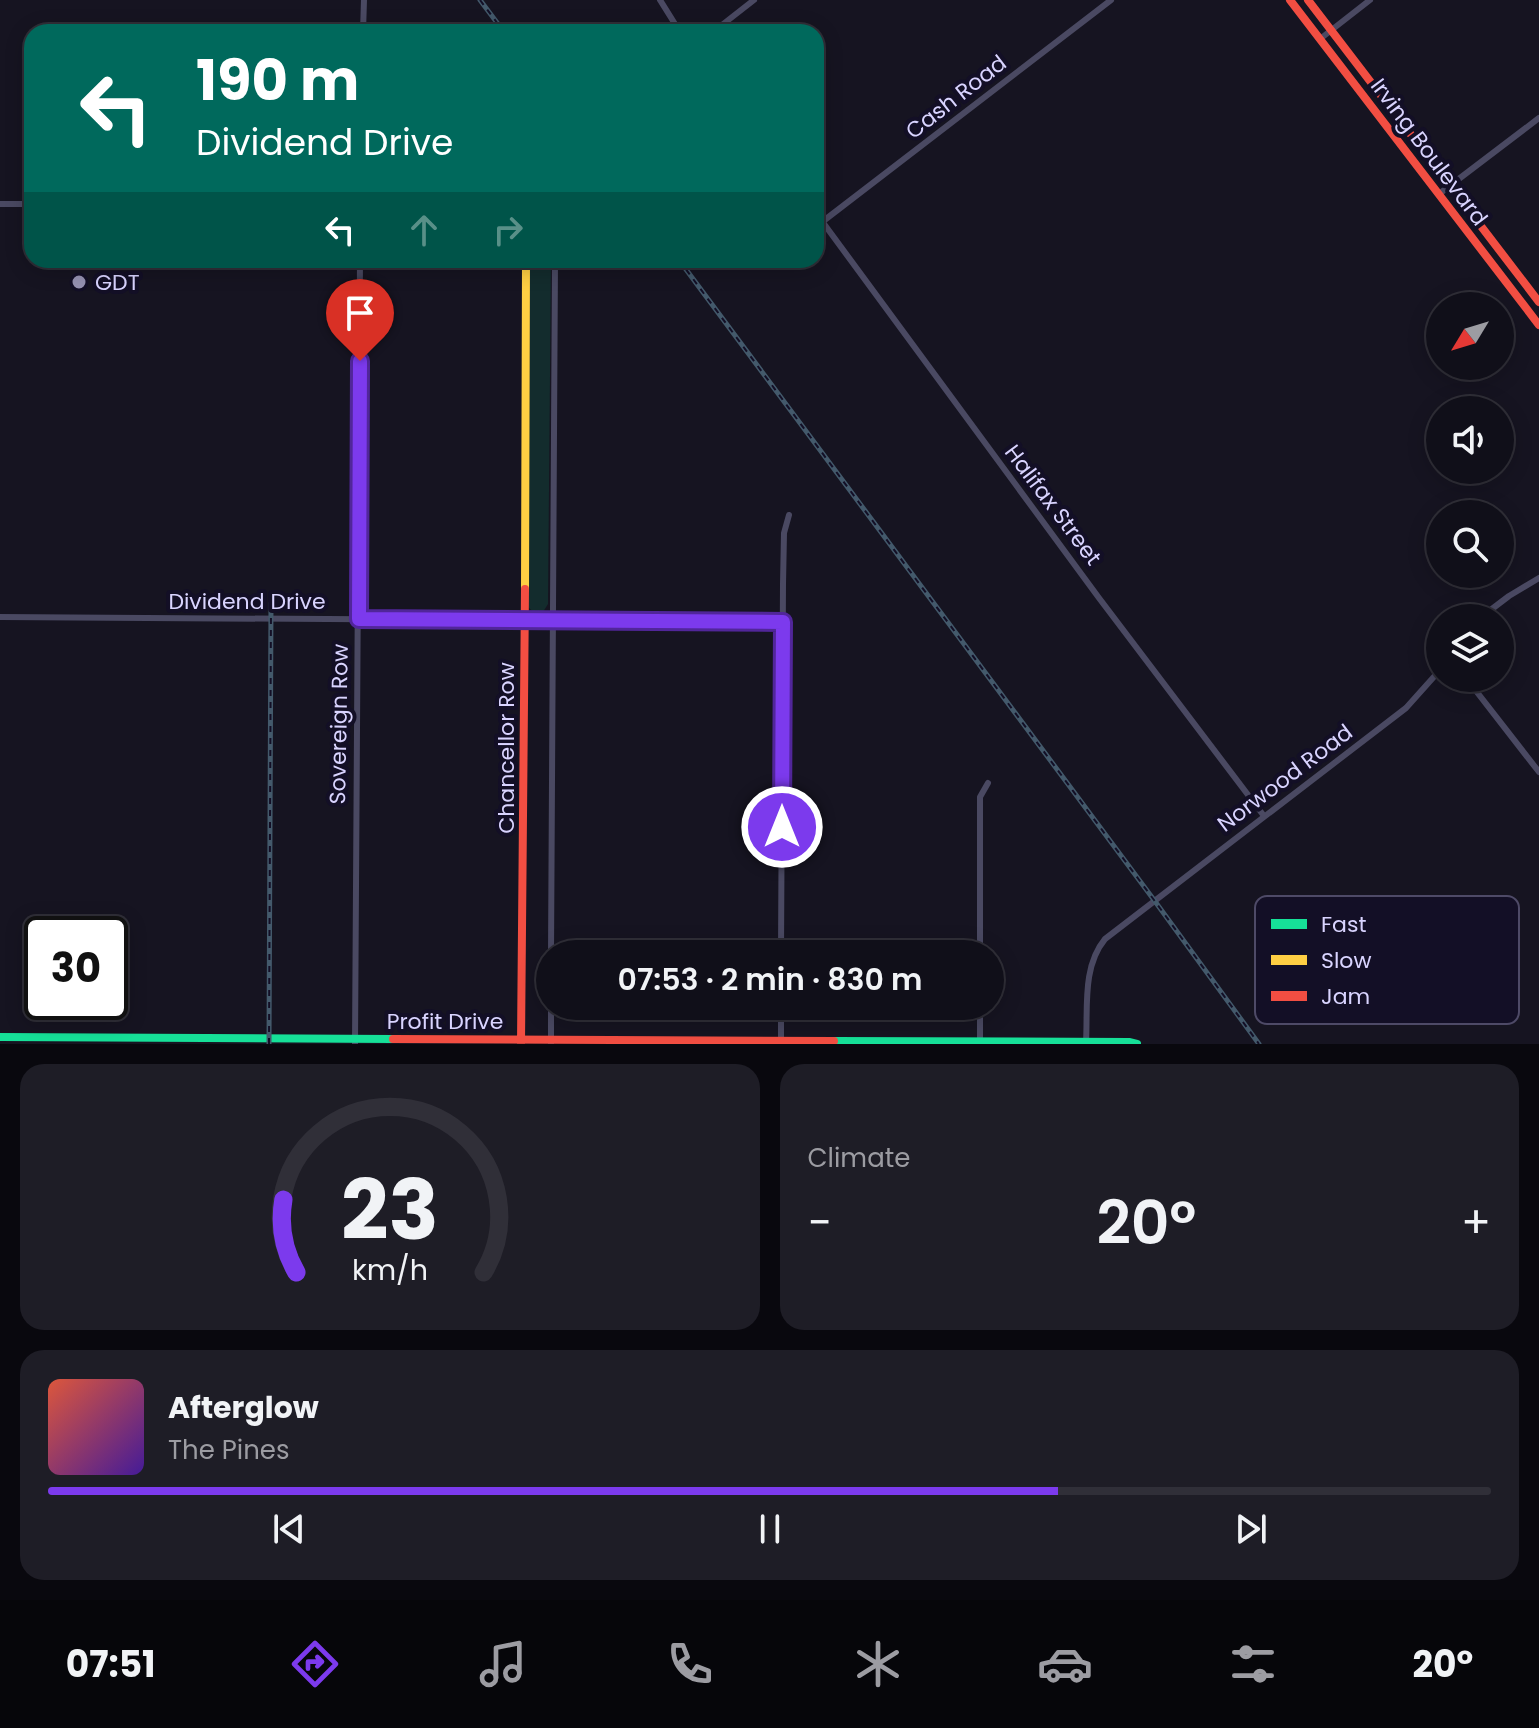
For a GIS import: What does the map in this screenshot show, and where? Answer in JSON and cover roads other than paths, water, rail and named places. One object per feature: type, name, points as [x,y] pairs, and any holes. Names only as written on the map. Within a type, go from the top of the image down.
[{"type":"street","points":[[363,24],[364,0]]},
{"type":"street","points":[[660,0],[675,24]]},
{"type":"street","points":[[723,24],[754,0]]},
{"type":"street","name":"Cash Road","points":[[824,220],[1111,0]]},
{"type":"street","name":"Irving Boulevard","points":[[1308,0],[1539,302]]},
{"type":"street","points":[[1320,39],[1370,0]]},
{"type":"street","name":"Irving Boulevard","points":[[1294,1],[1539,325]]},
{"type":"street","points":[[1343,69],[1354,60]]},
{"type":"street","points":[[1439,194],[1539,118]]},
{"type":"street","points":[[1390,131],[1401,122]]},
{"type":"street","points":[[0,204],[24,204]]},
{"type":"street","name":"Halifax Street","points":[[824,225],[1264,816]]},
{"type":"street","name":"Sovereign Row","points":[[355,1041],[360,268]]},
{"type":"street","name":"Chancellor Row","points":[[521,1042],[526,268]]},
{"type":"street","name":"Chancellor Row","points":[[551,940],[555,268]]},
{"type":"street","points":[[1518,297],[1529,288]]},
{"type":"street","points":[[781,940],[784,533],[789,515]]},
{"type":"street","points":[[1498,604],[1539,578]]},
{"type":"street","name":"Dividend Drive","points":[[0,617],[783,622]]},
{"type":"street","name":"Norwood Road","points":[[1086,1042],[1089,971],[1096,949],[1105,939],[1406,708],[1426,686]]},
{"type":"street","points":[[1477,692],[1539,772]]},
{"type":"street","points":[[980,940],[980,797],[988,783]]},
{"type":"street","points":[[551,1020],[551,1042]]},
{"type":"street","points":[[781,1020],[781,1042]]},
{"type":"street","points":[[980,1020],[980,1043]]},
{"type":"street","name":"Profit Drive","points":[[0,1037],[1133,1043]]},
{"type":"railway","points":[[480,0],[498,24]]},
{"type":"railway","points":[[685,268],[1259,1044]]},
{"type":"railway","points":[[269,1044],[271,603]]},
{"type":"place","name":"GDT","points":[[79,282]]}]
